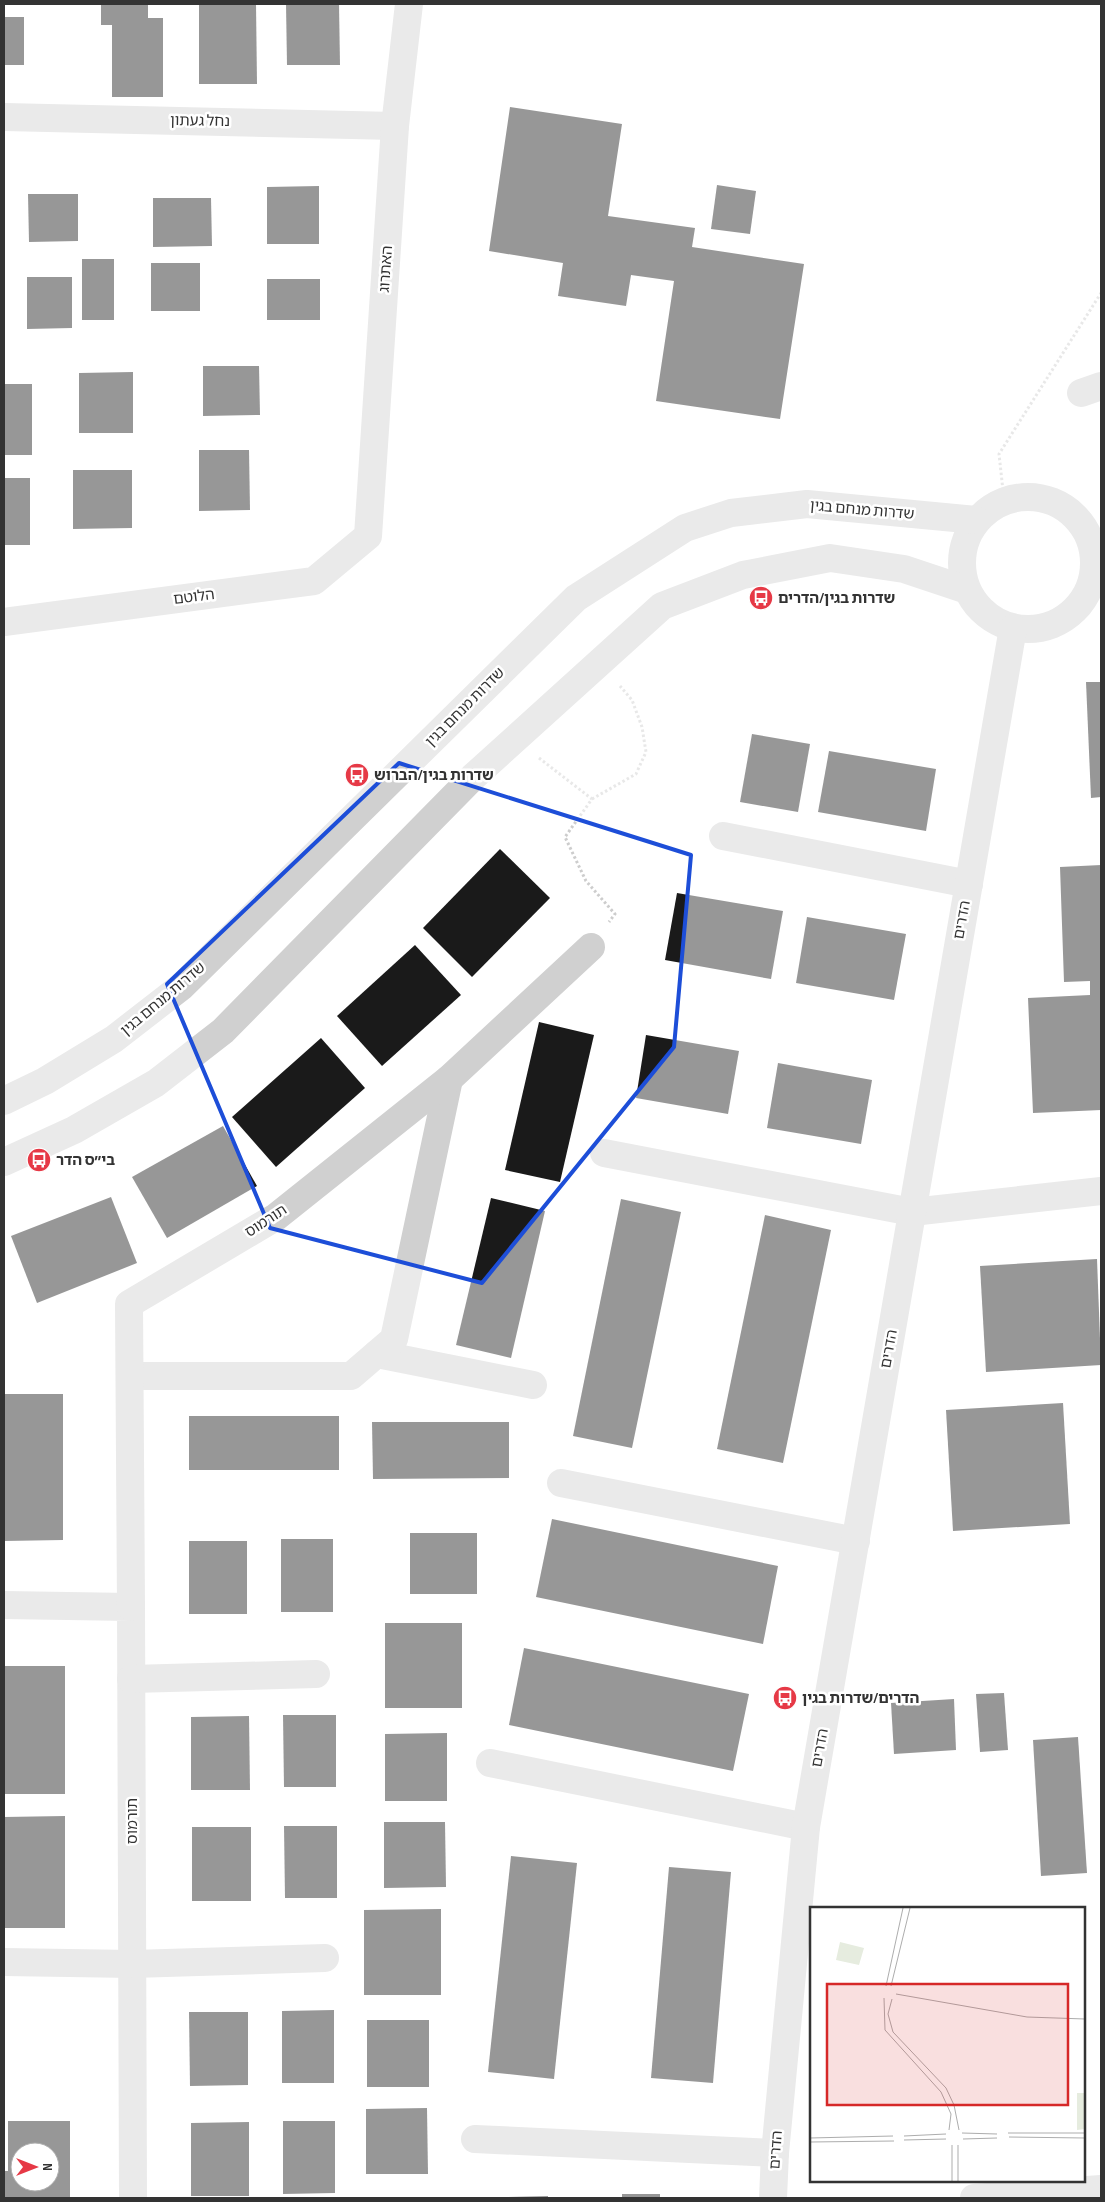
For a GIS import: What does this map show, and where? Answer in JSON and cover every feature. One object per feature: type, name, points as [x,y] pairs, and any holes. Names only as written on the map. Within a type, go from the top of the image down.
[{"type":"street","name":"האתרוג","points":[[368,536],[395,126],[409,4]]},
{"type":"street","name":"נחל געתון","points":[[4,116],[395,126]]},
{"type":"street","points":[[1022,496],[1045,498],[1058,502],[1076,516],[1095,537],[1096,589],[1077,609],[1058,623],[1036,629],[1013,628],[998,623],[980,609],[967,590],[961,563],[965,540],[976,520],[1004,500],[1022,496]]},
{"type":"street","name":"שדרות מנחם בגין","points":[[4,1101],[45,1081],[114,1039],[181,987],[576,598],[685,528],[731,513],[807,504],[976,520]]},
{"type":"street","name":"הלוטם","points":[[4,622],[314,581],[368,536]]},
{"type":"street","points":[[4,1162],[74,1130],[156,1083],[223,1031],[473,777],[662,606],[743,575],[830,558],[904,569],[967,590]]},
{"type":"street","name":"הדרים","points":[[773,2198],[775,2154],[806,1827],[1013,628]]},
{"type":"street","points":[[723,836],[969,884]]},
{"type":"street","name":"תורמוס","points":[[133,2198],[130,1304],[276,1217],[449,1079],[590,946]]},
{"type":"street","points":[[130,1376],[351,1376],[394,1339],[449,1079]]},
{"type":"street","points":[[604,1153],[912,1212],[1101,1191]]},
{"type":"street","points":[[377,1354],[533,1386]]},
{"type":"street","points":[[561,1484],[856,1541]]},
{"type":"street","points":[[4,1605],[131,1607]]},
{"type":"street","points":[[131,1679],[316,1674]]},
{"type":"street","points":[[490,1763],[806,1827]]},
{"type":"street","points":[[4,1962],[133,1964],[325,1958]]},
{"type":"street","points":[[475,2139],[775,2154]]},
{"type":"street","points":[[974,2198],[1101,2189]]},
{"type":"path","points":[[1004,500],[999,454],[1101,293]]},
{"type":"path","points":[[590,946],[615,914],[586,881],[566,837],[592,799],[636,774],[646,752],[642,727],[632,700],[600,662]]},
{"type":"path","points":[[521,734],[539,758],[592,799]]},
{"type":"highlighted area","points":[[399,763],[691,855],[674,1047],[482,1283],[270,1228],[167,984]]},
{"type":"building","points":[[101,4],[148,4],[148,18],[163,18],[163,97],[112,97],[112,25],[101,25]]},
{"type":"building","points":[[199,4],[256,4],[257,84],[199,84]]},
{"type":"building","points":[[286,4],[339,4],[340,65],[287,65]]},
{"type":"building","points":[[4,17],[24,17],[24,65],[4,65]]},
{"type":"building","points":[[510,107],[622,124],[608,216],[695,228],[692,247],[804,264],[780,419],[656,401],[674,281],[631,275],[626,306],[558,296],[563,263],[489,251]]},
{"type":"building","points":[[717,185],[756,191],[750,234],[711,229]]},
{"type":"building","points":[[319,186],[319,244],[267,244],[267,187]]},
{"type":"building","points":[[28,194],[78,194],[78,241],[29,242]]},
{"type":"building","points":[[153,198],[211,198],[212,246],[153,247]]},
{"type":"building","points":[[82,259],[114,259],[114,320],[82,320]]},
{"type":"building","points":[[151,263],[200,263],[200,311],[151,311]]},
{"type":"building","points":[[27,277],[72,277],[72,328],[27,329]]},
{"type":"building","points":[[267,279],[320,279],[320,320],[267,320]]},
{"type":"building","points":[[203,366],[259,366],[260,415],[203,416]]},
{"type":"building","points":[[133,372],[133,433],[79,433],[79,373]]},
{"type":"building","points":[[4,384],[32,384],[32,455],[4,455]]},
{"type":"building","points":[[199,450],[249,450],[250,510],[199,511]]},
{"type":"building","points":[[73,470],[132,470],[132,528],[73,529]]},
{"type":"building","points":[[4,478],[30,478],[30,545],[4,545]]},
{"type":"building","points":[[1086,682],[1101,682],[1101,797],[1091,798]]},
{"type":"building","points":[[752,734],[810,744],[798,812],[740,802]]},
{"type":"building","points":[[829,751],[936,769],[926,831],[818,812]]},
{"type":"building","points":[[500,849],[550,898],[472,977],[423,928]]},
{"type":"building","points":[[1101,865],[1101,1110],[1033,1113],[1028,998],[1090,995],[1090,981],[1064,982],[1060,867]]},
{"type":"building","points":[[677,893],[783,911],[771,979],[665,960]]},
{"type":"building","points":[[807,917],[906,934],[894,1000],[796,983]]},
{"type":"building","points":[[415,945],[461,995],[382,1066],[337,1016]]},
{"type":"building","points":[[539,1022],[594,1035],[560,1182],[505,1170]]},
{"type":"building","points":[[646,1035],[739,1051],[728,1114],[636,1098]]},
{"type":"building","points":[[321,1038],[365,1088],[276,1167],[232,1117]]},
{"type":"building","points":[[778,1063],[872,1080],[861,1144],[767,1128]]},
{"type":"building","points":[[223,1126],[257,1186],[167,1238],[132,1177]]},
{"type":"building","points":[[111,1197],[137,1263],[37,1303],[11,1236]]},
{"type":"building","points":[[491,1198],[545,1211],[511,1358],[456,1345]]},
{"type":"building","points":[[621,1199],[681,1212],[632,1448],[573,1436]]},
{"type":"building","points":[[765,1215],[831,1230],[783,1463],[717,1449]]},
{"type":"building","points":[[1097,1259],[1101,1365],[986,1372],[980,1266]]},
{"type":"building","points":[[4,1394],[63,1394],[63,1540],[4,1541]]},
{"type":"building","points":[[1063,1403],[1070,1524],[953,1531],[946,1410]]},
{"type":"building","points":[[189,1416],[339,1416],[339,1470],[189,1470]]},
{"type":"building","points":[[372,1422],[509,1422],[509,1478],[373,1479]]},
{"type":"building","points":[[552,1519],[778,1566],[763,1644],[536,1597]]},
{"type":"building","points":[[410,1533],[477,1533],[477,1594],[410,1594]]},
{"type":"building","points":[[281,1539],[333,1539],[333,1612],[281,1612]]},
{"type":"building","points":[[189,1541],[247,1541],[247,1614],[189,1614]]},
{"type":"building","points":[[385,1623],[462,1623],[462,1708],[385,1708]]},
{"type":"building","points":[[524,1648],[749,1694],[733,1771],[509,1725]]},
{"type":"building","points":[[5,1666],[65,1666],[65,1794],[5,1794]]},
{"type":"building","points":[[1004,1693],[1008,1750],[980,1752],[976,1694]]},
{"type":"building","points":[[954,1699],[956,1750],[894,1754],[891,1703]]},
{"type":"building","points":[[283,1715],[336,1715],[336,1787],[284,1787]]},
{"type":"building","points":[[249,1716],[250,1790],[191,1790],[191,1717]]},
{"type":"building","points":[[447,1733],[447,1801],[385,1801],[385,1734]]},
{"type":"building","points":[[1078,1737],[1087,1873],[1041,1876],[1033,1740]]},
{"type":"building","points":[[65,1816],[65,1928],[4,1928],[4,1817]]},
{"type":"building","points":[[384,1822],[445,1822],[446,1887],[384,1888]]},
{"type":"building","points":[[284,1826],[337,1826],[337,1898],[285,1898]]},
{"type":"building","points":[[192,1827],[251,1827],[251,1901],[192,1901]]},
{"type":"building","points":[[511,1856],[577,1863],[554,2079],[488,2072]]},
{"type":"building","points":[[669,1867],[731,1872],[713,2083],[651,2078]]},
{"type":"building","points":[[441,1909],[441,1995],[364,1995],[364,1910]]},
{"type":"building","points":[[334,2010],[334,2083],[282,2083],[282,2011]]},
{"type":"building","points":[[189,2012],[248,2012],[248,2085],[190,2086]]},
{"type":"building","points":[[367,2020],[429,2020],[429,2087],[367,2087]]},
{"type":"building","points":[[427,2108],[428,2174],[366,2174],[366,2109]]},
{"type":"building","points":[[8,2121],[70,2121],[70,2198],[4,2198],[4,2171],[8,2171]]},
{"type":"building","points":[[283,2121],[335,2121],[335,2193],[283,2194]]},
{"type":"building","points":[[249,2122],[249,2196],[191,2196],[191,2123]]},
{"type":"building","points":[[622,2194],[660,2194],[660,2198],[622,2198]]},
{"type":"building","points":[[548,2196],[548,2198],[507,2198],[507,2197]]},
{"type":"place","name":"שדרות בגין/הדרים","points":[[761,598]]},
{"type":"place","name":"שדרות בגין/הברוש","points":[[357,775]]},
{"type":"place","name":"בי״ס הדר","points":[[39,1160]]},
{"type":"place","name":"הדרים/שדרות בגין","points":[[785,1698]]}]
